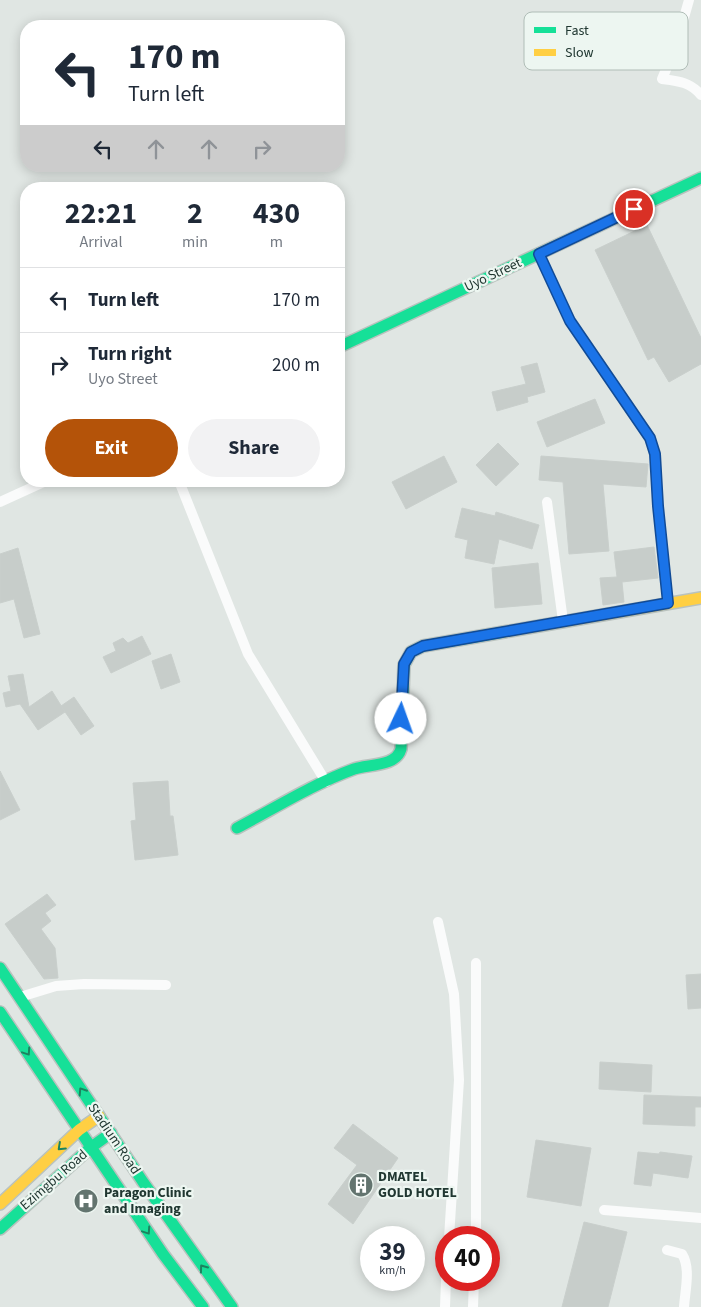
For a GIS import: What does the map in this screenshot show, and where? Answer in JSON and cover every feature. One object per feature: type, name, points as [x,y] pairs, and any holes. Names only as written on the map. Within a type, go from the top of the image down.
[{"type":"main road","name":"Uyo Street","points":[[345,344],[701,178]]},
{"type":"main road","points":[[237,828],[356,768],[390,762],[398,757],[402,750],[400,738],[404,664],[411,652],[423,646],[701,598]]},
{"type":"main road","name":"Stadium Road","points":[[0,968],[98,1116],[203,1269],[232,1307]]},
{"type":"main road","name":"Stadium Road","points":[[0,1012],[90,1148],[163,1254],[203,1307]]},
{"type":"main road","name":"Ezimgbu Road","points":[[0,1204],[79,1130],[98,1116]]},
{"type":"main road","name":"Ezimgbu Road","points":[[0,1229],[90,1148],[111,1133]]},
{"type":"street","points":[[666,70],[662,78],[684,82],[694,87],[701,95]]},
{"type":"street","points":[[539,254],[570,321],[650,438],[655,454],[658,506],[668,603]]},
{"type":"street","points":[[0,502],[33,487]]},
{"type":"street","points":[[180,487],[248,654],[270,694],[326,782]]},
{"type":"street","points":[[547,502],[563,621]]},
{"type":"street","points":[[438,922],[454,994],[459,1080],[450,1226]]},
{"type":"street","points":[[476,963],[476,1226]]},
{"type":"street","points":[[20,997],[56,986],[84,984],[166,985]]},
{"type":"street","points":[[604,1210],[701,1215]]},
{"type":"street","points":[[667,1250],[682,1254],[685,1259],[684,1307]]},
{"type":"street","points":[[445,1307],[446,1291]]},
{"type":"street","points":[[473,1307],[474,1291]]},
{"type":"building","points":[[647,225],[701,338],[701,364],[669,382],[654,357],[648,360],[595,250]]},
{"type":"building","points":[[537,363],[545,392],[527,397],[528,402],[497,411],[492,392],[526,384],[521,367]]},
{"type":"building","points":[[595,399],[605,423],[547,447],[537,422]]},
{"type":"building","points":[[498,443],[519,464],[496,486],[476,465]]},
{"type":"building","points":[[444,456],[457,482],[406,509],[392,482]]},
{"type":"building","points":[[541,456],[648,464],[646,487],[603,484],[609,551],[569,554],[563,482],[539,480]]},
{"type":"building","points":[[462,508],[495,516],[496,512],[539,525],[532,549],[499,539],[494,564],[465,558],[468,540],[455,537]]},
{"type":"building","points":[[654,547],[658,578],[622,582],[624,602],[603,605],[600,578],[617,577],[614,552]]},
{"type":"building","points":[[18,548],[40,634],[24,638],[14,599],[0,603],[0,554]]},
{"type":"building","points":[[538,563],[542,604],[495,608],[492,568]]},
{"type":"building","points":[[142,636],[151,654],[111,673],[103,657],[116,651],[113,643],[123,638],[128,643]]},
{"type":"building","points":[[171,654],[180,682],[161,689],[152,661]]},
{"type":"building","points":[[23,674],[29,707],[52,691],[65,712],[38,730],[20,704],[6,707],[3,693],[11,691],[8,676]]},
{"type":"building","points":[[74,697],[94,726],[81,735],[61,706]]},
{"type":"building","points":[[0,771],[20,810],[0,820]]},
{"type":"building","points":[[168,781],[170,816],[173,816],[178,855],[135,860],[131,821],[136,820],[133,783]]},
{"type":"building","points":[[47,894],[56,905],[45,913],[51,921],[41,929],[55,948],[58,978],[44,979],[5,924]]},
{"type":"building","points":[[701,974],[701,1008],[688,1009],[686,975]]},
{"type":"building","points":[[600,1062],[652,1065],[651,1092],[599,1089]]},
{"type":"building","points":[[644,1095],[701,1097],[701,1107],[695,1107],[695,1126],[643,1124]]},
{"type":"building","name":"DMATEL GOLD HOTEL","points":[[353,1124],[398,1158],[353,1224],[328,1204],[357,1165],[334,1148]]},
{"type":"building","points":[[536,1140],[591,1148],[581,1206],[527,1197]]},
{"type":"building","points":[[638,1152],[659,1154],[660,1152],[692,1156],[688,1178],[653,1173],[651,1186],[634,1184]]},
{"type":"building","points":[[584,1222],[627,1232],[608,1307],[562,1307]]},
{"type":"traffic: fast","points":[[345,344],[701,178]]},
{"type":"traffic: fast","points":[[237,828],[324,782],[360,767],[388,762],[398,755],[401,749],[404,665],[411,652],[423,646],[504,632]]},
{"type":"traffic: fast","points":[[0,968],[143,1182],[232,1307]]},
{"type":"traffic: fast","points":[[0,1012],[163,1254],[203,1307]]},
{"type":"traffic: fast","points":[[0,1229],[90,1148],[111,1133]]},
{"type":"traffic: slow","points":[[504,632],[701,598]]},
{"type":"traffic: slow","points":[[0,1204],[79,1130],[99,1116]]},
{"type":"place","name":"DMATEL GOLD HOTEL","points":[[361,1185]]},
{"type":"place","name":"Paragon Clinic and Imaging","points":[[86,1201]]},
{"type":"route","points":[[401,719],[404,664],[411,652],[423,646],[668,603],[658,506],[655,454],[650,438],[570,321],[539,254],[634,209]]}]
